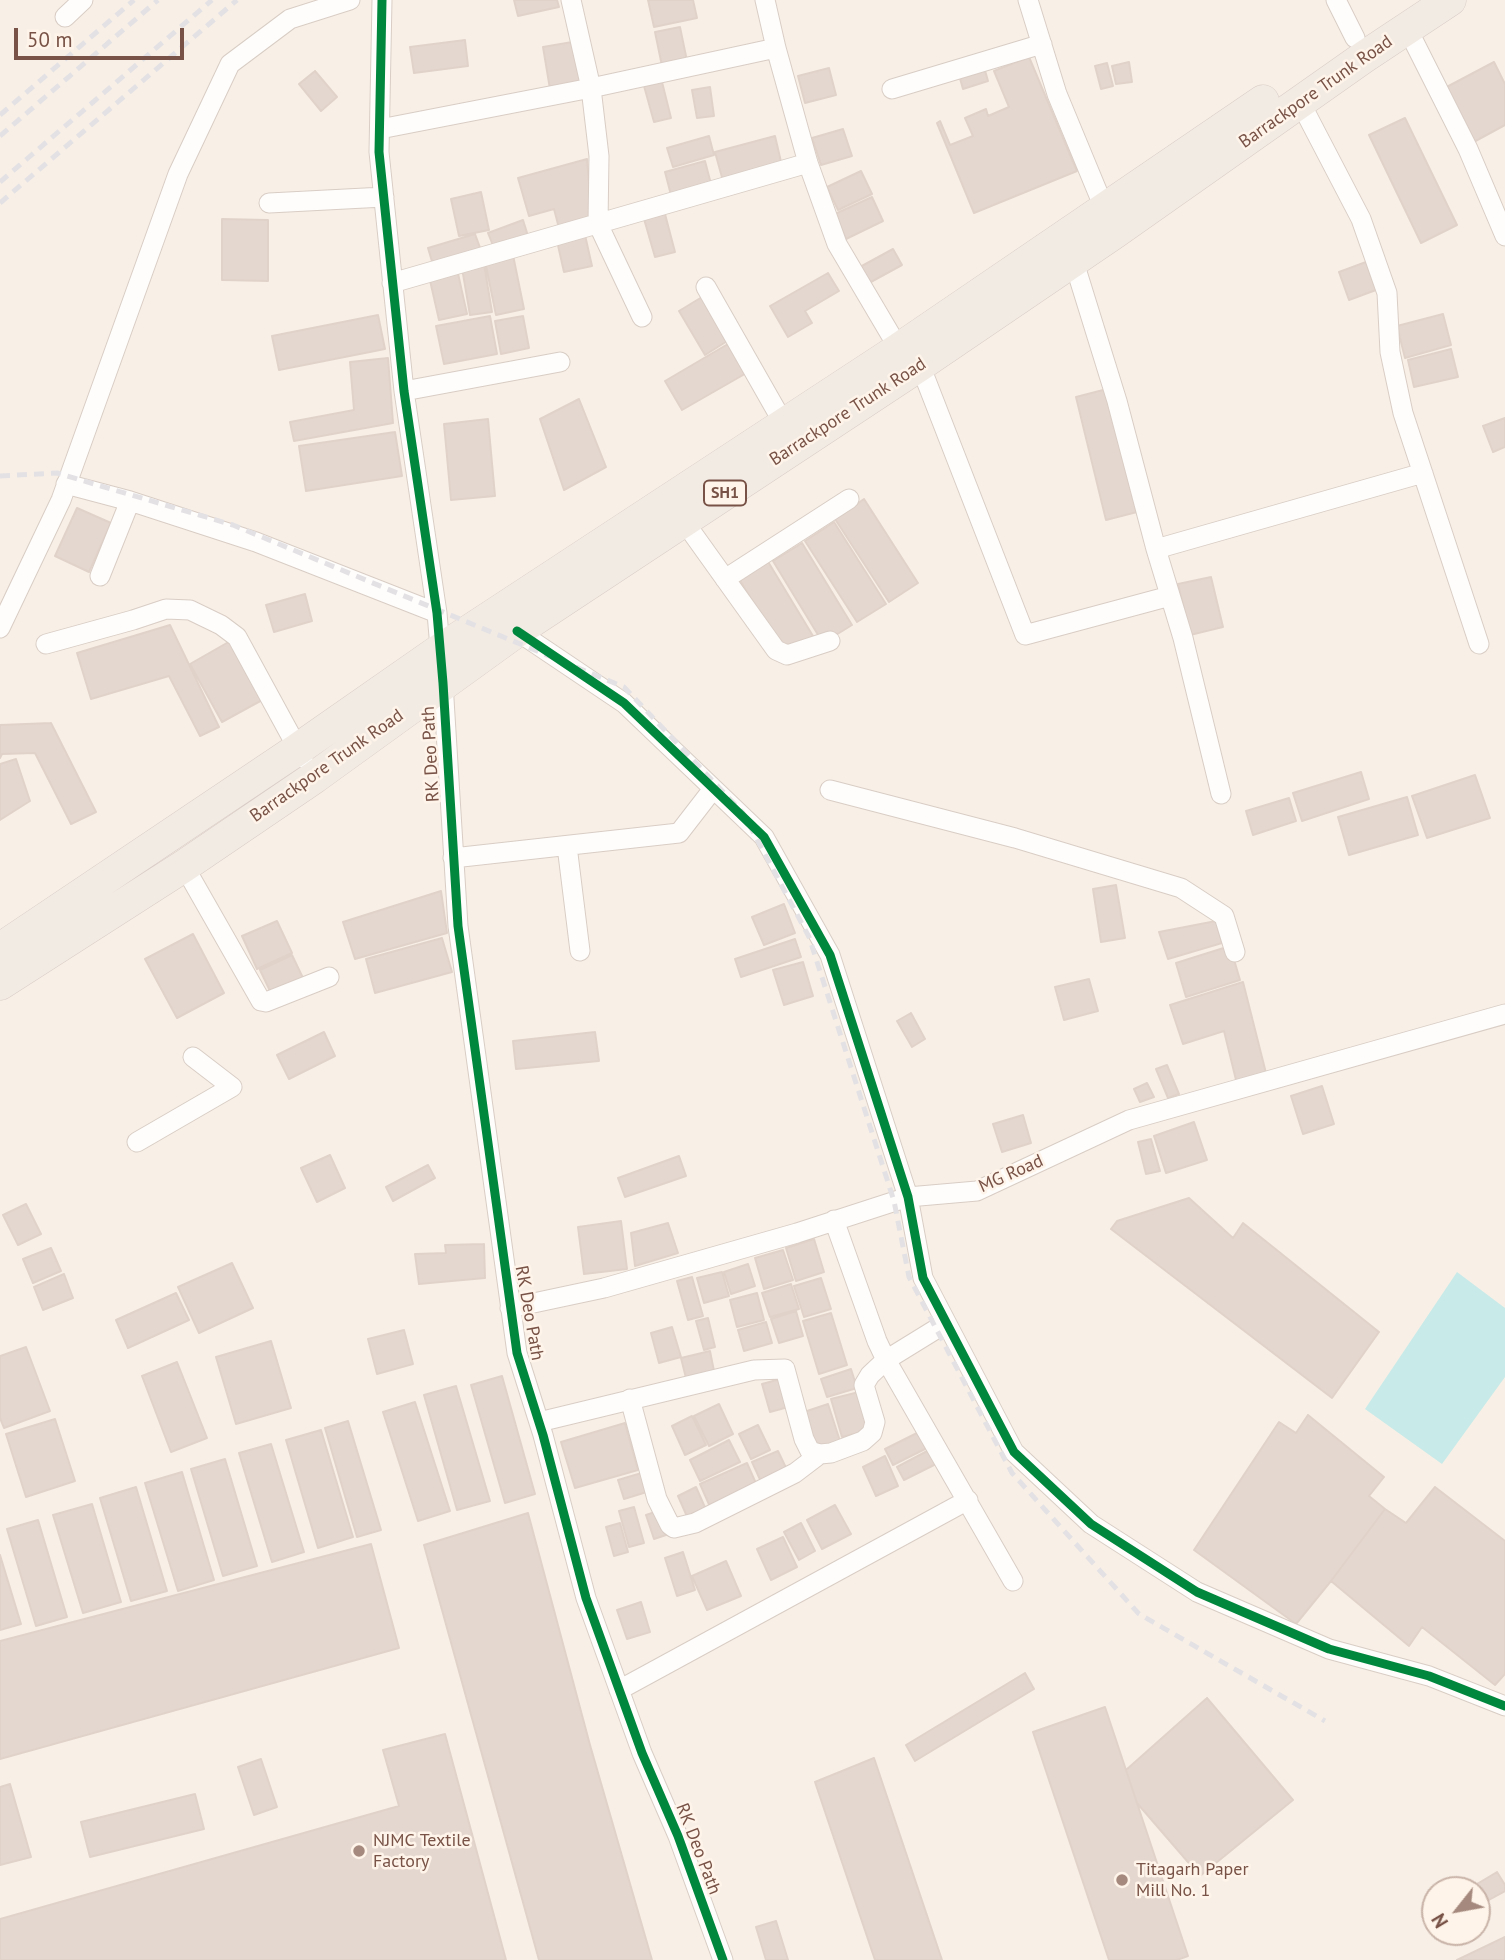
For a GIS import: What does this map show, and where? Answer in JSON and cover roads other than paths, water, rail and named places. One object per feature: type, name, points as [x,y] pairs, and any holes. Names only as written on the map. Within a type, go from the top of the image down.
[{"type":"main road","name":"Barrackpore Trunk Road","points":[[0,984],[184,866],[315,777],[517,631],[683,520],[910,357],[1105,210],[1355,38],[1450,0]]},
{"type":"main road","name":"Barrackpore Trunk Road","points":[[0,948],[298,749],[440,650],[784,424],[910,357],[1114,233],[1300,102],[1410,14]]},
{"type":"street","points":[[65,18],[83,0]]},
{"type":"street","points":[[0,628],[61,500],[178,174],[230,64],[290,19],[350,0]]},
{"type":"street","name":"RK Deo Path","points":[[382,0],[379,152],[383,197],[404,391],[440,650],[458,926],[517,1353],[539,1422],[586,1598],[642,1754],[678,1836],[723,1960]]},
{"type":"street","points":[[571,0],[591,88],[599,156],[598,224],[642,317]]},
{"type":"street","points":[[765,0],[808,163],[837,244],[910,357],[1025,635],[1170,596]]},
{"type":"street","points":[[1028,0],[1057,94],[1105,210]]},
{"type":"street","points":[[1336,0],[1355,38]]},
{"type":"street","points":[[1410,14],[1505,236]]},
{"type":"street","points":[[892,89],[1042,44]]},
{"type":"street","points":[[380,129],[591,88],[776,48]]},
{"type":"street","points":[[1300,102],[1361,219],[1387,293],[1390,352],[1403,413],[1479,644]]},
{"type":"street","points":[[392,284],[808,163]]},
{"type":"street","points":[[269,203],[383,197]]},
{"type":"street","points":[[1073,259],[1117,401],[1156,549],[1183,638],[1221,794]]},
{"type":"street","points":[[706,287],[784,424]]},
{"type":"street","points":[[404,391],[560,362]]},
{"type":"street","points":[[1156,549],[1423,473]]},
{"type":"street","points":[[66,484],[130,501],[256,542],[436,613]]},
{"type":"street","points":[[724,579],[849,499]]},
{"type":"street","points":[[100,576],[130,501]]},
{"type":"street","points":[[683,520],[767,640],[782,653],[787,655],[830,641]]},
{"type":"street","points":[[46,644],[166,609],[190,610],[221,625],[237,637],[315,777]]},
{"type":"street","points":[[517,631],[624,703],[764,837],[830,955],[908,1197],[923,1278],[1014,1452],[1091,1524],[1197,1592],[1329,1649],[1429,1676],[1505,1706]]},
{"type":"street","points":[[453,858],[679,833],[713,789]]},
{"type":"street","points":[[830,790],[1015,838],[1181,888],[1224,916],[1235,952]]},
{"type":"street","points":[[567,846],[580,951]]},
{"type":"street","points":[[184,866],[261,1000],[266,1002],[329,977]]},
{"type":"street","name":"MG Road","points":[[510,1308],[604,1288],[797,1233],[908,1197],[977,1191],[1129,1120],[1505,1014]]},
{"type":"street","points":[[137,1142],[232,1087],[192,1057]]},
{"type":"street","points":[[834,1220],[886,1360],[1013,1581]]},
{"type":"street","points":[[539,1422],[754,1370],[785,1369],[804,1439],[810,1451],[831,1453],[863,1441],[872,1433],[874,1422],[864,1385],[870,1376],[886,1360],[946,1323]]},
{"type":"street","points":[[630,1399],[657,1499],[674,1528],[695,1522],[794,1473],[820,1454]]},
{"type":"street","points":[[619,1690],[968,1500]]},
{"type":"water","points":[[1457,1272],[1505,1308],[1505,1377],[1442,1464],[1365,1409]]},
{"type":"railway","points":[[0,115],[134,0]]},
{"type":"railway","points":[[0,136],[158,0]]},
{"type":"railway","points":[[0,182],[212,0]]},
{"type":"railway","points":[[0,203],[237,0]]},
{"type":"railway","points":[[0,476],[57,473],[233,525],[624,687],[743,813],[809,937],[894,1201],[909,1277],[1012,1473],[1139,1614],[1325,1721]]},
{"type":"place","name":"NJMC Textile Factory","points":[[359,1851]]},
{"type":"place","name":"Titagarh Paper Mill No. 1","points":[[1122,1880]]}]
